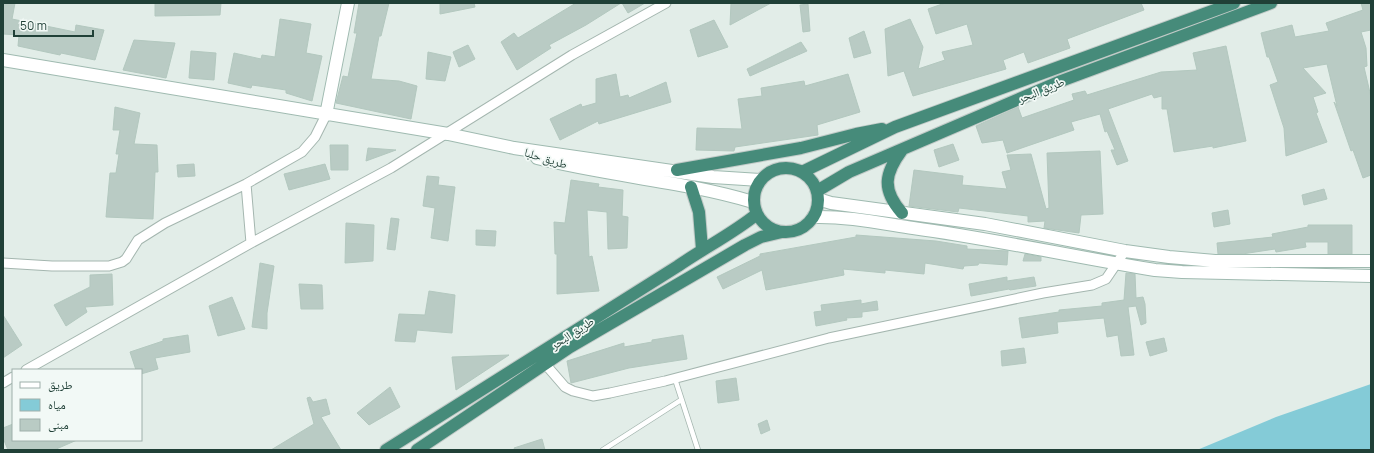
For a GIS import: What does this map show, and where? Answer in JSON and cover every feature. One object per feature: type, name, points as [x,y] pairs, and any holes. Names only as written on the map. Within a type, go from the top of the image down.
[{"type":"highway","name":"طريق البحر","points":[[802,172],[895,128],[1234,3]]},
{"type":"highway","name":"طريق البحر","points":[[817,195],[849,172],[1005,104],[1061,81],[1271,3]]},
{"type":"highway","points":[[1000,90],[1005,104]]},
{"type":"highway","points":[[678,170],[801,148],[856,134],[895,128]]},
{"type":"highway","points":[[902,213],[890,196],[887,184],[888,171],[903,149]]},
{"type":"highway","points":[[780,168],[791,168],[802,172],[811,180],[817,195],[813,217],[805,226],[794,231],[782,232],[767,226],[755,208],[755,191],[760,180],[769,172],[780,168]]},
{"type":"highway","points":[[691,187],[699,212],[702,249]]},
{"type":"highway","name":"طريق البحر","points":[[417,450],[546,365],[567,343],[702,249],[743,225],[755,208]]},
{"type":"highway","name":"طريق البحر","points":[[386,450],[567,343],[745,245],[761,237],[782,232]]},
{"type":"main road","points":[[326,115],[348,3]]},
{"type":"main road","points":[[3,60],[326,115],[448,134],[514,148]]},
{"type":"main road","name":"طريق حلبا","points":[[514,148],[678,170],[713,177],[760,180]]},
{"type":"main road","name":"طريق حلبا","points":[[514,148],[536,157],[565,165],[691,187],[755,208]]},
{"type":"main road","points":[[817,195],[831,203],[985,224],[1125,251],[1183,258],[1215,261],[1371,261]]},
{"type":"main road","points":[[813,217],[830,216],[981,237],[1118,264],[1182,272],[1371,276]]},
{"type":"main road","points":[[981,237],[985,224]]},
{"type":"main road","points":[[1182,272],[1183,258]]},
{"type":"street","points":[[28,369],[250,243],[391,168],[448,134],[572,55],[666,3]]},
{"type":"street","points":[[3,263],[52,266],[116,265],[126,259],[138,240],[165,223],[246,184],[302,152],[315,137],[326,115]]},
{"type":"street","points":[[246,184],[250,243]]},
{"type":"street","points":[[546,365],[565,388],[593,396],[675,378],[829,338],[1042,293],[1092,285],[1106,279],[1118,264],[1125,251]]},
{"type":"street","points":[[3,383],[12,378]]},
{"type":"lane","points":[[675,378],[698,450]]},
{"type":"lane","points":[[603,450],[681,400]]},
{"type":"water","points":[[1371,384],[1371,450],[1197,450],[1276,417]]},
{"type":"building","points":[[3,3],[15,3],[12,19],[75,32],[76,25],[104,30],[95,60],[61,53],[60,55],[18,46],[19,35],[3,34]]},
{"type":"building","points":[[155,3],[221,3],[220,15],[155,16]]},
{"type":"building","points":[[359,3],[389,3],[381,36],[379,36],[371,79],[399,81],[417,86],[411,119],[336,103],[343,76],[348,77],[357,33],[354,33]]},
{"type":"building","points":[[440,3],[474,3],[475,7],[440,14]]},
{"type":"building","points":[[576,3],[621,3],[586,25],[549,45],[551,48],[517,70],[501,42],[514,33],[518,38]]},
{"type":"building","points":[[622,3],[645,3],[628,13]]},
{"type":"building","points":[[731,3],[771,3],[730,25]]},
{"type":"building","points":[[945,3],[1141,3],[1144,10],[1067,39],[1070,48],[1028,63],[1024,52],[1003,60],[1006,69],[913,96],[904,71],[888,76],[885,29],[910,19],[923,47],[918,69],[945,60],[942,52],[973,45],[967,24],[936,34],[928,9]]},
{"type":"building","points":[[1361,3],[1371,3],[1371,30],[1361,32],[1366,48],[1367,66],[1364,67],[1371,97],[1371,175],[1363,178],[1353,150],[1351,151],[1334,102],[1337,106],[1327,64],[1303,68],[1326,93],[1313,97],[1318,112],[1316,113],[1327,142],[1286,156],[1284,128],[1270,85],[1278,82],[1269,57],[1267,57],[1261,33],[1292,25],[1295,37],[1329,31],[1326,23],[1363,10]]},
{"type":"building","points":[[808,4],[810,31],[803,32],[800,5]]},
{"type":"building","points":[[280,19],[311,24],[306,53],[322,56],[312,101],[286,93],[286,90],[252,85],[251,88],[228,83],[234,53],[261,59],[262,55],[275,57]]},
{"type":"building","points":[[714,20],[728,47],[698,57],[690,30]]},
{"type":"building","points":[[864,31],[871,53],[854,58],[849,38]]},
{"type":"building","points":[[134,40],[175,43],[166,78],[123,70]]},
{"type":"building","points":[[801,42],[807,51],[750,76],[747,69]]},
{"type":"building","points":[[468,45],[475,59],[459,67],[453,52]]},
{"type":"building","points":[[1226,46],[1246,141],[1213,148],[1213,146],[1174,152],[1167,109],[1162,109],[1162,96],[1154,98],[1152,94],[1108,109],[1128,161],[1117,165],[1111,150],[1115,150],[1107,131],[1105,132],[1100,114],[1071,122],[1074,130],[1007,153],[1003,140],[982,143],[976,126],[1018,107],[1022,118],[1074,100],[1072,94],[1085,91],[1087,95],[1161,72],[1197,70],[1193,53]]},
{"type":"building","points":[[191,51],[216,53],[214,80],[189,78]]},
{"type":"building","points":[[428,52],[451,57],[445,81],[426,79]]},
{"type":"building","points":[[616,74],[620,97],[628,95],[629,98],[666,82],[671,102],[599,124],[598,121],[560,140],[550,119],[581,104],[582,107],[596,103],[596,79]]},
{"type":"building","points":[[848,74],[860,112],[817,125],[818,135],[735,147],[734,151],[696,150],[697,128],[742,129],[738,99],[762,96],[761,88],[804,81],[805,86]]},
{"type":"building","points":[[115,107],[140,113],[134,144],[157,145],[158,172],[155,172],[153,219],[106,217],[110,173],[116,173],[119,154],[116,154],[120,130],[113,130]]},
{"type":"building","points":[[953,144],[959,160],[939,167],[934,150]]},
{"type":"building","points":[[330,145],[348,145],[348,170],[331,170]]},
{"type":"building","points":[[368,148],[396,150],[366,161]]},
{"type":"building","points":[[1100,151],[1103,214],[1081,215],[1079,233],[1044,228],[1045,221],[1028,222],[1028,216],[959,208],[958,212],[909,206],[914,170],[963,176],[962,185],[1007,189],[1002,172],[1011,170],[1007,155],[1031,154],[1046,209],[1049,208],[1047,153]]},
{"type":"building","points":[[194,164],[195,176],[178,177],[177,165]]},
{"type":"building","points":[[325,164],[330,179],[289,190],[284,174]]},
{"type":"building","points":[[427,176],[439,177],[438,185],[455,187],[448,241],[431,238],[435,208],[423,206]]},
{"type":"building","points":[[571,180],[599,184],[598,187],[623,190],[622,216],[628,217],[627,248],[608,249],[607,212],[587,210],[589,257],[592,256],[599,291],[557,294],[557,254],[555,254],[554,222],[565,223]]},
{"type":"building","points":[[1324,189],[1327,199],[1304,205],[1302,195]]},
{"type":"building","points":[[1228,210],[1230,224],[1214,227],[1212,213]]},
{"type":"building","points":[[391,218],[399,219],[395,250],[387,249]]},
{"type":"building","points":[[346,223],[374,225],[373,261],[345,263]]},
{"type":"building","points":[[1308,225],[1352,225],[1352,254],[1328,254],[1328,242],[1305,242],[1306,247],[1276,252],[1275,249],[1242,254],[1218,254],[1217,243],[1273,237],[1272,234],[1308,227]]},
{"type":"building","points":[[476,230],[496,231],[495,246],[476,245]]},
{"type":"building","points":[[856,235],[936,241],[967,246],[967,249],[1008,251],[1007,265],[979,263],[978,265],[964,266],[963,269],[925,263],[924,274],[885,270],[885,273],[843,269],[844,275],[766,290],[762,270],[723,289],[717,277],[760,256],[760,254],[856,237]]},
{"type":"building","points":[[1025,254],[1041,257],[1041,261],[1023,261]]},
{"type":"building","points":[[260,263],[274,266],[267,313],[267,329],[252,327]]},
{"type":"building","points":[[1126,273],[1135,274],[1136,298],[1143,297],[1145,304],[1146,323],[1141,325],[1136,306],[1128,307],[1134,355],[1121,356],[1118,335],[1107,337],[1104,318],[1057,322],[1058,333],[1022,338],[1019,318],[1059,312],[1059,310],[1102,306],[1102,303],[1124,300]]},
{"type":"building","points":[[112,274],[113,305],[85,307],[87,312],[66,326],[54,305],[90,287],[90,275]]},
{"type":"building","points":[[1007,277],[1007,281],[1034,277],[1036,286],[971,296],[969,284]]},
{"type":"building","points":[[299,284],[322,285],[323,309],[301,309]]},
{"type":"building","points":[[429,291],[455,295],[452,333],[417,330],[415,342],[395,341],[399,314],[425,315]]},
{"type":"building","points":[[232,297],[245,329],[218,336],[209,306]]},
{"type":"building","points":[[861,300],[861,304],[877,301],[878,310],[862,312],[862,317],[846,318],[847,320],[816,326],[814,312],[822,311],[821,305]]},
{"type":"building","points":[[3,315],[22,345],[3,358]]},
{"type":"building","points":[[188,335],[190,352],[155,358],[158,369],[142,374],[142,369],[136,369],[130,352],[163,341],[163,339]]},
{"type":"building","points":[[683,335],[687,359],[629,368],[571,383],[567,361],[624,343],[624,347],[652,342],[652,340]]},
{"type":"building","points":[[1164,338],[1167,351],[1150,356],[1146,342]]},
{"type":"building","points":[[1024,348],[1026,363],[1002,366],[1001,351]]},
{"type":"building","points":[[509,355],[456,390],[452,357]]},
{"type":"building","points":[[736,378],[739,400],[718,403],[716,381]]},
{"type":"building","points":[[390,387],[400,407],[369,425],[357,413]]},
{"type":"building","points":[[310,397],[313,402],[326,399],[330,414],[321,417],[341,450],[271,450],[314,424],[307,398]]},
{"type":"building","points":[[767,420],[770,430],[761,434],[758,424]]},
{"type":"building","points":[[12,424],[12,441],[75,441],[54,450],[8,450],[3,438],[3,428]]},
{"type":"building","points":[[542,439],[545,450],[515,450],[514,448]]}]
